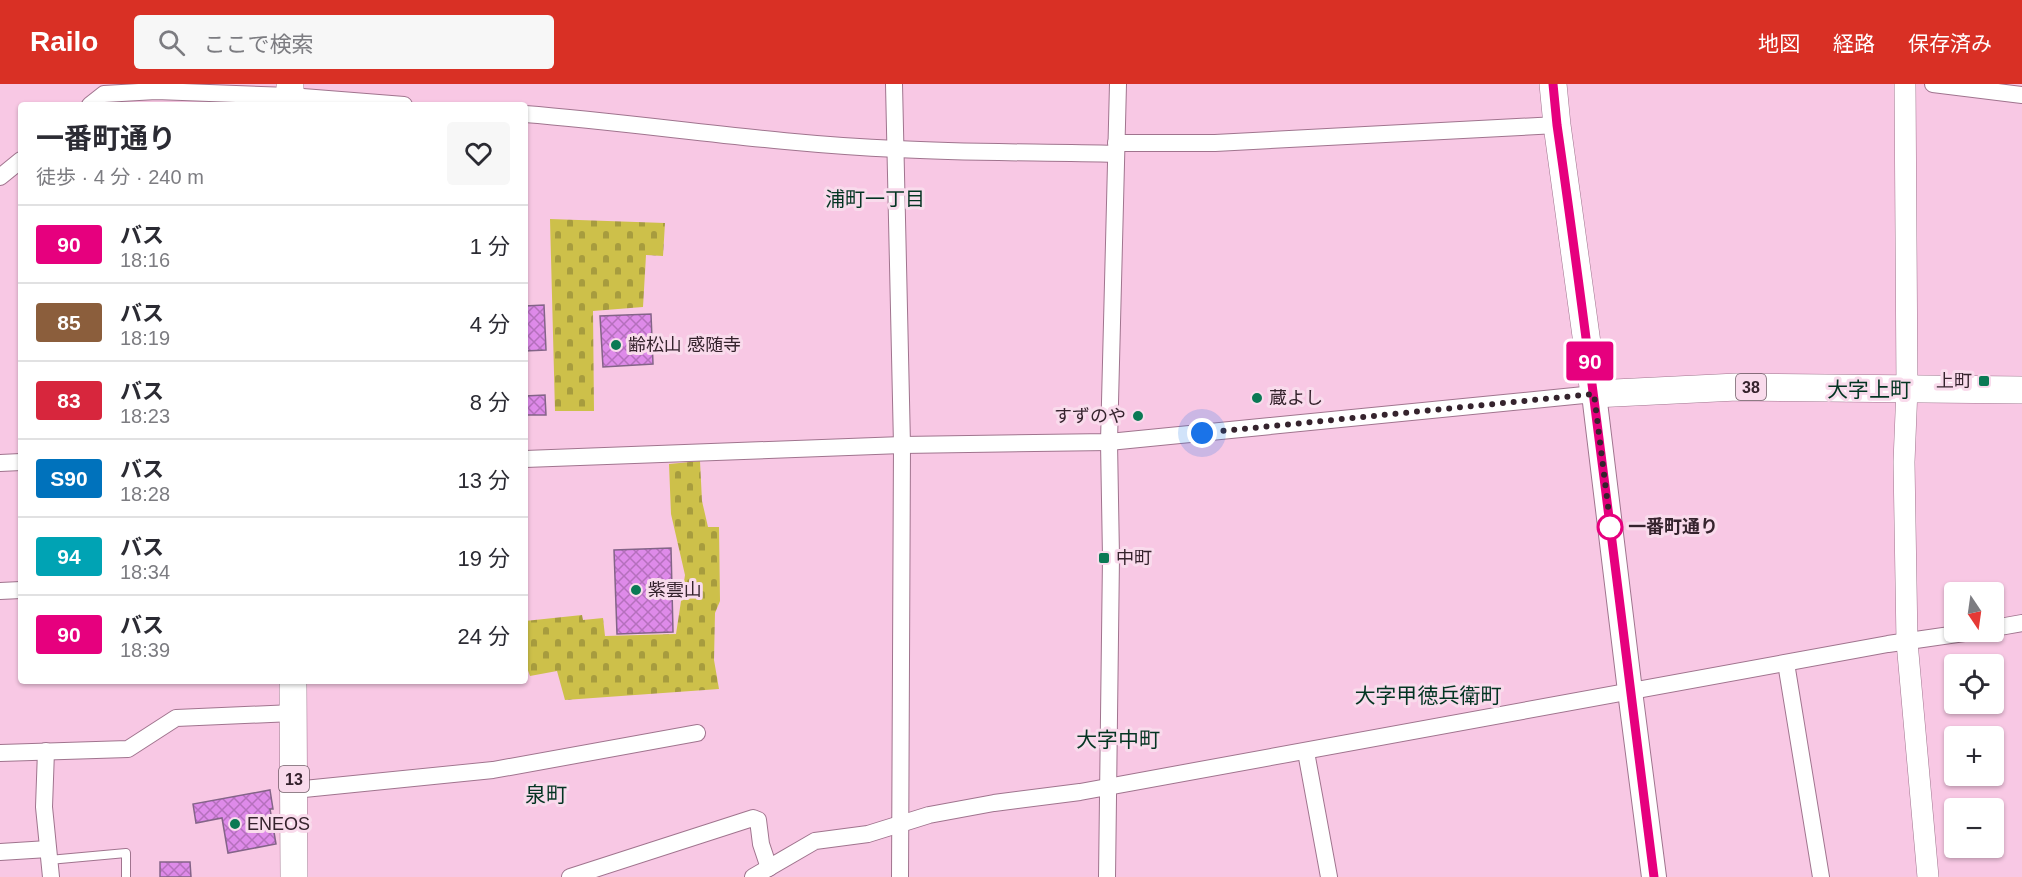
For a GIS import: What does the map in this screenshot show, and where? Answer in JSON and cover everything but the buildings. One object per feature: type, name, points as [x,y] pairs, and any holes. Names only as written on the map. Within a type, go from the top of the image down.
[{"type":"main road","points":[[1553,84],[1654,877]]},
{"type":"main road","name":"38","points":[[1594,394],[1737,387],[2022,390]]},
{"type":"main road","name":"13","points":[[293,684],[294,877]]},
{"type":"street","points":[[894,84],[902,445],[900,877]]},
{"type":"street","points":[[1107,877],[1111,557],[1109,442],[1118,84]]},
{"type":"street","points":[[1905,84],[1907,388],[1904,462],[1907,642],[1928,877]]},
{"type":"street","points":[[1933,84],[2022,95]]},
{"type":"street","points":[[93,102],[104,89],[290,95],[370,102]]},
{"type":"street","points":[[528,114],[896,149],[1116,148],[1557,125]]},
{"type":"street","points":[[0,177],[18,162]]},
{"type":"street","points":[[528,459],[902,445],[1109,442],[1594,394]]},
{"type":"street","points":[[0,464],[18,462]]},
{"type":"street","points":[[0,591],[18,590]]},
{"type":"street","points":[[2004,626],[2022,623]]},
{"type":"street","points":[[753,877],[815,840],[868,834],[929,815],[994,803],[1080,792],[1630,691],[1944,636]]},
{"type":"street","points":[[1786,663],[1821,877]]},
{"type":"street","points":[[0,753],[128,748],[176,718],[293,713]]},
{"type":"street","points":[[294,790],[493,770],[697,733]]},
{"type":"street","points":[[46,751],[44,807],[51,877]]},
{"type":"street","points":[[1306,752],[1329,877]]},
{"type":"street","points":[[570,877],[753,818],[758,820],[761,844],[769,868]]},
{"type":"street","points":[[0,852],[49,854]]},
{"type":"lane","points":[[49,854],[126,853],[126,877]]},
{"type":"green space","points":[[550,219],[665,223],[663,256],[646,255],[643,307],[593,311],[594,411],[555,411]]},
{"type":"green space","points":[[700,461],[702,501],[708,527],[719,527],[720,601],[715,613],[714,660],[719,689],[565,700],[557,671],[530,676],[528,621],[582,615],[583,620],[603,618],[605,636],[676,634],[685,575],[671,514],[669,464]]},
{"type":"bus line","name":"90","points":[[1553,84],[1654,877]]},
{"type":"place","name":"齢松山 感随寺","points":[[616,345]]},
{"type":"place","name":"上町","points":[[1984,381]]},
{"type":"place","name":"蔵よし","points":[[1257,398]]},
{"type":"place","name":"すずのや","points":[[1138,416]]},
{"type":"place","name":"一番町通り","points":[[1610,527]]},
{"type":"place","name":"中町","points":[[1104,558]]},
{"type":"place","name":"紫雲山","points":[[636,590]]},
{"type":"place","name":"ENEOS","points":[[235,824]]},
{"type":"district","name":"浦町一丁目","points":[[875,199]]},
{"type":"district","name":"大字上町","points":[[1869,389]]},
{"type":"district","name":"大字甲徳兵衛町","points":[[1428,695]]},
{"type":"district","name":"大字中町","points":[[1118,739]]},
{"type":"district","name":"泉町","points":[[546,794]]},
{"type":"route","points":[[1202,433],[1594,394],[1611,530],[1610,527]]}]
